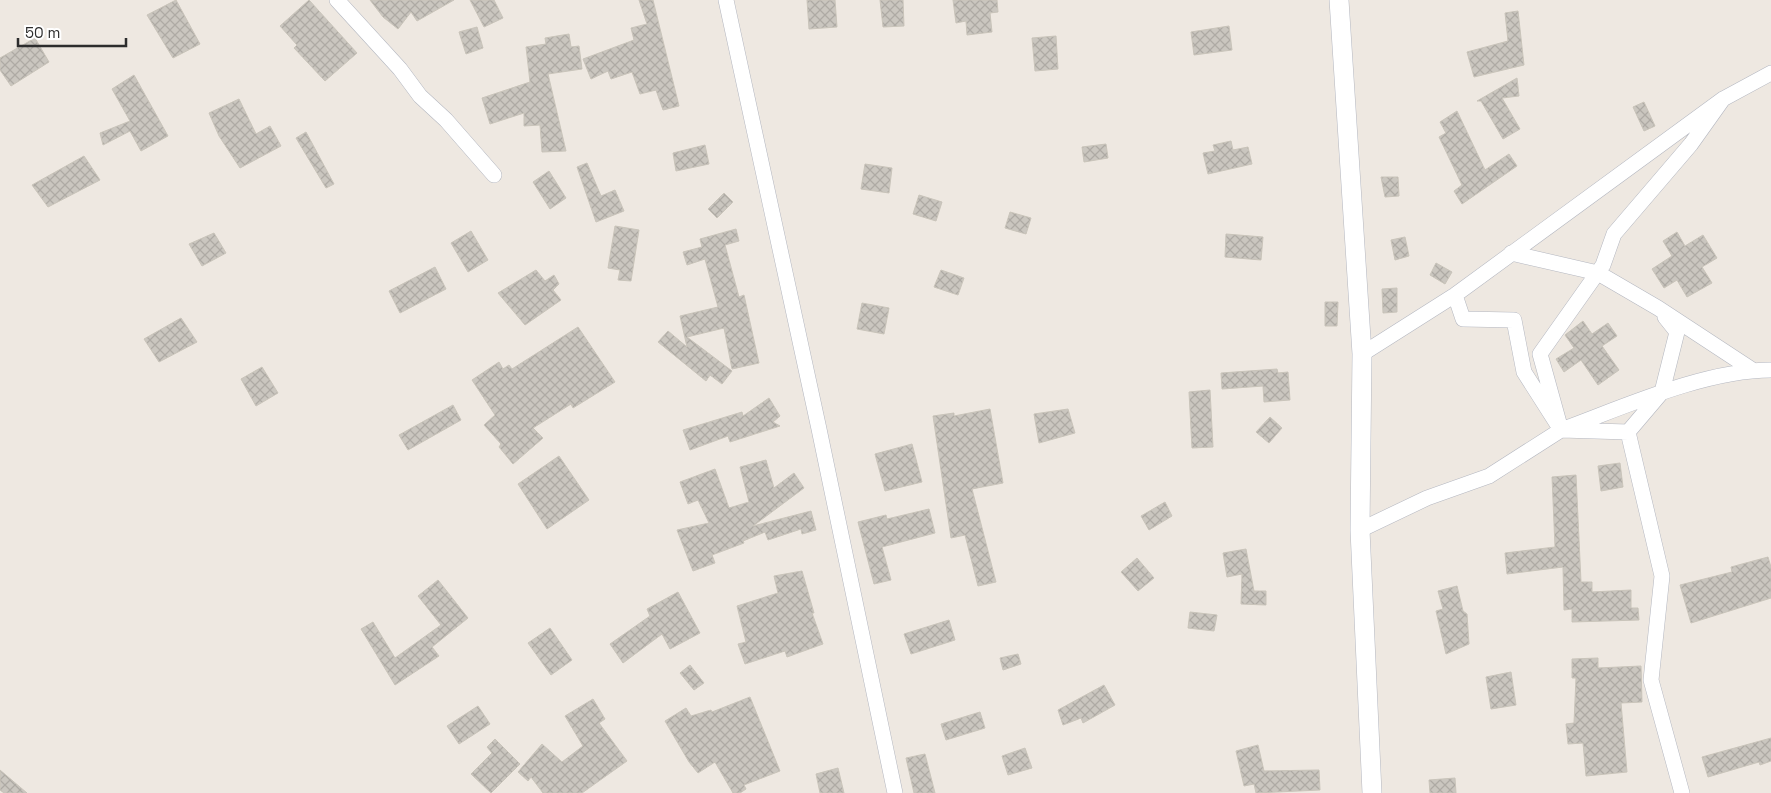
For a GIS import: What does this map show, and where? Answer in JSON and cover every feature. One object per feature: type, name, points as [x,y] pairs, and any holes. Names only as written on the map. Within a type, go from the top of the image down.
[{"type":"street","points":[[338,0],[400,69],[420,96],[446,120],[494,175]]},
{"type":"street","points":[[726,0],[815,409],[895,793]]},
{"type":"street","points":[[1338,0],[1362,354],[1360,530],[1372,793]]},
{"type":"street","points":[[1362,354],[1454,295],[1723,99],[1771,73]]},
{"type":"street","points":[[1561,430],[1540,354],[1598,273],[1614,234],[1692,144],[1723,99]]},
{"type":"street","points":[[1511,253],[1598,273],[1658,308],[1754,371]]},
{"type":"street","points":[[1454,295],[1463,319],[1514,320],[1524,372],[1561,430]]},
{"type":"street","points":[[1628,432],[1662,392],[1677,332],[1658,308]]},
{"type":"street","points":[[1360,530],[1427,498],[1489,476],[1561,430],[1662,392],[1754,371],[1771,370]]},
{"type":"street","points":[[1561,430],[1628,432]]},
{"type":"street","points":[[1628,432],[1662,576],[1651,680],[1682,793]]},
{"type":"building","points":[[176,0],[200,44],[173,58],[147,15]]},
{"type":"building","points":[[309,0],[357,53],[325,81],[294,48],[297,45],[280,26]]},
{"type":"building","points":[[370,0],[454,0],[417,21],[411,12],[398,29],[383,17]]},
{"type":"building","points":[[470,0],[494,0],[503,18],[484,27]]},
{"type":"building","points":[[639,0],[653,0],[679,106],[663,110],[656,90],[640,94],[632,72],[611,79],[608,71],[591,79],[583,59],[634,40],[631,28],[647,24]]},
{"type":"building","points":[[807,0],[835,0],[837,27],[809,29]]},
{"type":"building","points":[[880,0],[903,0],[904,26],[883,27]]},
{"type":"building","points":[[953,0],[997,0],[998,12],[990,13],[992,32],[967,35],[966,21],[956,23]]},
{"type":"building","points":[[1518,11],[1524,65],[1474,77],[1467,52],[1508,41],[1505,13]]},
{"type":"building","points":[[1229,26],[1232,50],[1194,55],[1191,32]]},
{"type":"building","points":[[477,27],[483,48],[466,54],[459,32]]},
{"type":"building","points":[[569,34],[571,47],[579,46],[582,69],[548,74],[566,151],[542,152],[540,125],[524,126],[524,113],[490,124],[482,98],[530,82],[526,47],[546,44],[545,38]]},
{"type":"building","points":[[1056,36],[1058,69],[1035,71],[1032,38]]},
{"type":"building","points":[[35,38],[49,62],[11,86],[0,70],[0,58]]},
{"type":"building","points":[[134,75],[168,136],[141,151],[130,131],[103,145],[100,133],[130,121],[112,89]]},
{"type":"building","points":[[1517,78],[1519,96],[1502,98],[1520,129],[1503,139],[1481,101],[1477,101]]},
{"type":"building","points":[[239,99],[256,134],[270,126],[281,146],[240,168],[219,136],[209,113]]},
{"type":"building","points":[[1644,102],[1655,126],[1644,131],[1633,107]]},
{"type":"building","points":[[1457,111],[1485,170],[1509,154],[1517,166],[1462,204],[1454,191],[1462,185],[1439,137],[1446,133],[1440,122]]},
{"type":"building","points":[[306,132],[334,184],[326,188],[296,138]]},
{"type":"building","points":[[1231,141],[1233,150],[1248,147],[1252,164],[1208,174],[1203,153],[1215,151],[1213,145]]},
{"type":"building","points":[[1106,144],[1108,158],[1084,162],[1082,147]]},
{"type":"building","points":[[705,145],[709,164],[676,171],[673,153]]},
{"type":"building","points":[[84,156],[100,180],[48,207],[32,185]]},
{"type":"building","points":[[587,163],[601,196],[615,190],[624,211],[596,222],[577,167]]},
{"type":"building","points":[[865,164],[892,168],[889,193],[861,189]]},
{"type":"building","points":[[549,171],[566,198],[550,209],[533,182]]},
{"type":"building","points":[[1381,177],[1398,177],[1399,196],[1385,197]]},
{"type":"building","points":[[724,193],[733,202],[717,218],[708,209]]},
{"type":"building","points":[[919,195],[942,202],[936,221],[913,214]]},
{"type":"building","points":[[1010,212],[1031,218],[1026,234],[1005,228]]},
{"type":"building","points":[[615,226],[639,230],[631,281],[618,280],[620,270],[608,268]]},
{"type":"building","points":[[736,229],[739,241],[725,245],[739,297],[744,295],[759,363],[732,369],[724,328],[687,337],[732,371],[722,384],[710,375],[706,381],[658,342],[668,331],[687,347],[680,316],[718,307],[705,259],[687,265],[683,252],[702,247],[700,239]]},
{"type":"building","points":[[471,231],[488,260],[468,272],[451,243]]},
{"type":"building","points":[[1677,232],[1685,246],[1703,235],[1717,258],[1702,267],[1712,283],[1687,297],[1677,280],[1664,288],[1652,269],[1672,256],[1663,241]]},
{"type":"building","points":[[214,233],[226,253],[202,266],[189,244]]},
{"type":"building","points":[[1226,234],[1263,237],[1261,260],[1225,257]]},
{"type":"building","points":[[1405,237],[1409,256],[1395,260],[1391,240]]},
{"type":"building","points":[[1436,263],[1452,272],[1445,284],[1430,275]]},
{"type":"building","points":[[435,267],[446,289],[400,313],[389,291]]},
{"type":"building","points":[[536,270],[545,281],[554,275],[559,284],[553,290],[561,300],[525,325],[498,293]]},
{"type":"building","points":[[941,270],[964,278],[958,295],[934,287]]},
{"type":"building","points":[[1397,288],[1397,312],[1383,313],[1382,289]]},
{"type":"building","points":[[1325,302],[1338,302],[1337,326],[1325,326]]},
{"type":"building","points":[[862,303],[889,308],[884,334],[857,329]]},
{"type":"building","points":[[181,318],[197,342],[159,362],[144,339]]},
{"type":"building","points":[[1583,321],[1592,334],[1608,323],[1617,336],[1602,346],[1619,370],[1598,385],[1581,360],[1564,372],[1556,359],[1574,348],[1565,335]]},
{"type":"building","points":[[578,327],[615,382],[573,408],[571,404],[533,428],[543,438],[513,464],[499,447],[501,444],[484,425],[495,415],[472,380],[499,362],[503,369],[509,365],[512,369]]},
{"type":"building","points":[[262,367],[278,393],[256,406],[241,379]]},
{"type":"building","points":[[1277,369],[1278,373],[1288,372],[1290,400],[1264,402],[1263,386],[1222,389],[1221,373]]},
{"type":"building","points":[[1210,390],[1213,447],[1192,448],[1189,392]]},
{"type":"building","points":[[769,398],[780,416],[773,422],[780,426],[730,442],[728,436],[690,450],[683,430],[742,412],[743,416]]},
{"type":"building","points":[[453,405],[461,420],[408,450],[399,435]]},
{"type":"building","points":[[990,409],[1003,483],[972,489],[996,582],[978,586],[965,535],[951,538],[933,416],[954,413],[954,416]]},
{"type":"building","points":[[1068,409],[1075,433],[1039,443],[1034,414]]},
{"type":"building","points":[[1270,417],[1282,428],[1269,443],[1256,432]]},
{"type":"building","points":[[912,444],[922,482],[885,491],[875,454]]},
{"type":"building","points":[[559,456],[589,500],[547,529],[518,484]]},
{"type":"building","points":[[766,460],[774,488],[794,473],[804,488],[753,526],[811,511],[816,530],[802,534],[801,529],[768,540],[765,532],[743,541],[744,543],[712,555],[715,563],[693,571],[677,530],[709,523],[698,500],[688,504],[680,482],[715,469],[729,508],[749,502],[740,467]]},
{"type":"building","points":[[1620,463],[1623,487],[1601,491],[1598,466]]},
{"type":"building","points":[[1576,475],[1581,582],[1592,582],[1592,592],[1631,590],[1631,608],[1638,608],[1639,620],[1572,622],[1572,609],[1564,610],[1563,567],[1507,574],[1505,553],[1555,547],[1552,477]]},
{"type":"building","points":[[1165,502],[1172,516],[1149,530],[1141,516]]},
{"type":"building","points":[[929,509],[935,533],[882,547],[891,580],[874,584],[858,522],[886,515],[887,519]]},
{"type":"building","points":[[1246,549],[1254,591],[1266,591],[1266,605],[1241,604],[1242,574],[1227,577],[1223,553]]},
{"type":"building","points":[[1768,557],[1771,567],[1771,598],[1691,623],[1680,585],[1732,572],[1731,567]]},
{"type":"building","points":[[1137,558],[1154,578],[1138,591],[1121,572]]},
{"type":"building","points":[[802,571],[814,613],[812,613],[823,644],[787,657],[785,651],[745,664],[738,644],[746,642],[737,606],[778,593],[774,576]]},
{"type":"building","points":[[438,580],[468,618],[432,647],[439,656],[395,685],[361,629],[373,622],[395,658],[441,625],[418,596]]},
{"type":"building","points":[[1457,586],[1463,611],[1467,614],[1469,644],[1446,654],[1436,611],[1443,609],[1438,591]]},
{"type":"building","points":[[678,592],[700,633],[670,649],[662,634],[623,663],[610,644],[650,616],[647,609]]},
{"type":"building","points":[[1190,612],[1217,615],[1214,631],[1188,628]]},
{"type":"building","points":[[949,620],[955,640],[911,654],[904,634]]},
{"type":"building","points":[[550,628],[572,660],[551,675],[528,643]]},
{"type":"building","points":[[1018,654],[1021,664],[1003,670],[1000,658]]},
{"type":"building","points":[[1598,658],[1598,668],[1641,666],[1642,702],[1621,703],[1627,772],[1586,776],[1583,743],[1568,744],[1566,724],[1574,723],[1576,678],[1572,678],[1572,659]]},
{"type":"building","points":[[690,665],[704,683],[694,690],[680,673]]},
{"type":"building","points":[[1511,672],[1516,705],[1491,709],[1486,677]]},
{"type":"building","points":[[1104,685],[1115,705],[1083,723],[1081,718],[1063,725],[1058,710]]},
{"type":"building","points":[[750,697],[780,771],[744,785],[746,789],[740,793],[733,793],[715,762],[698,773],[689,762],[665,721],[686,708],[691,716],[711,710],[712,712]]},
{"type":"building","points":[[593,699],[605,719],[599,723],[627,761],[582,793],[543,793],[531,777],[528,781],[518,772],[542,744],[562,762],[583,746],[565,716]]},
{"type":"building","points":[[478,706],[490,724],[459,744],[447,726]]},
{"type":"building","points":[[980,712],[985,728],[946,740],[941,724]]},
{"type":"building","points":[[1771,738],[1771,761],[1760,765],[1759,762],[1708,777],[1702,757]]},
{"type":"building","points":[[495,739],[520,764],[491,793],[471,774],[492,753],[487,747]]},
{"type":"building","points":[[1258,745],[1264,771],[1319,770],[1320,790],[1256,793],[1254,784],[1244,786],[1236,751]]},
{"type":"building","points":[[1025,748],[1032,768],[1008,775],[1002,756]]},
{"type":"building","points":[[925,754],[935,793],[914,793],[906,758]]},
{"type":"building","points":[[838,768],[844,793],[820,793],[816,774]]},
{"type":"building","points":[[0,770],[27,793],[4,793],[0,790]]},
{"type":"building","points":[[1455,778],[1456,793],[1430,793],[1429,780]]}]
